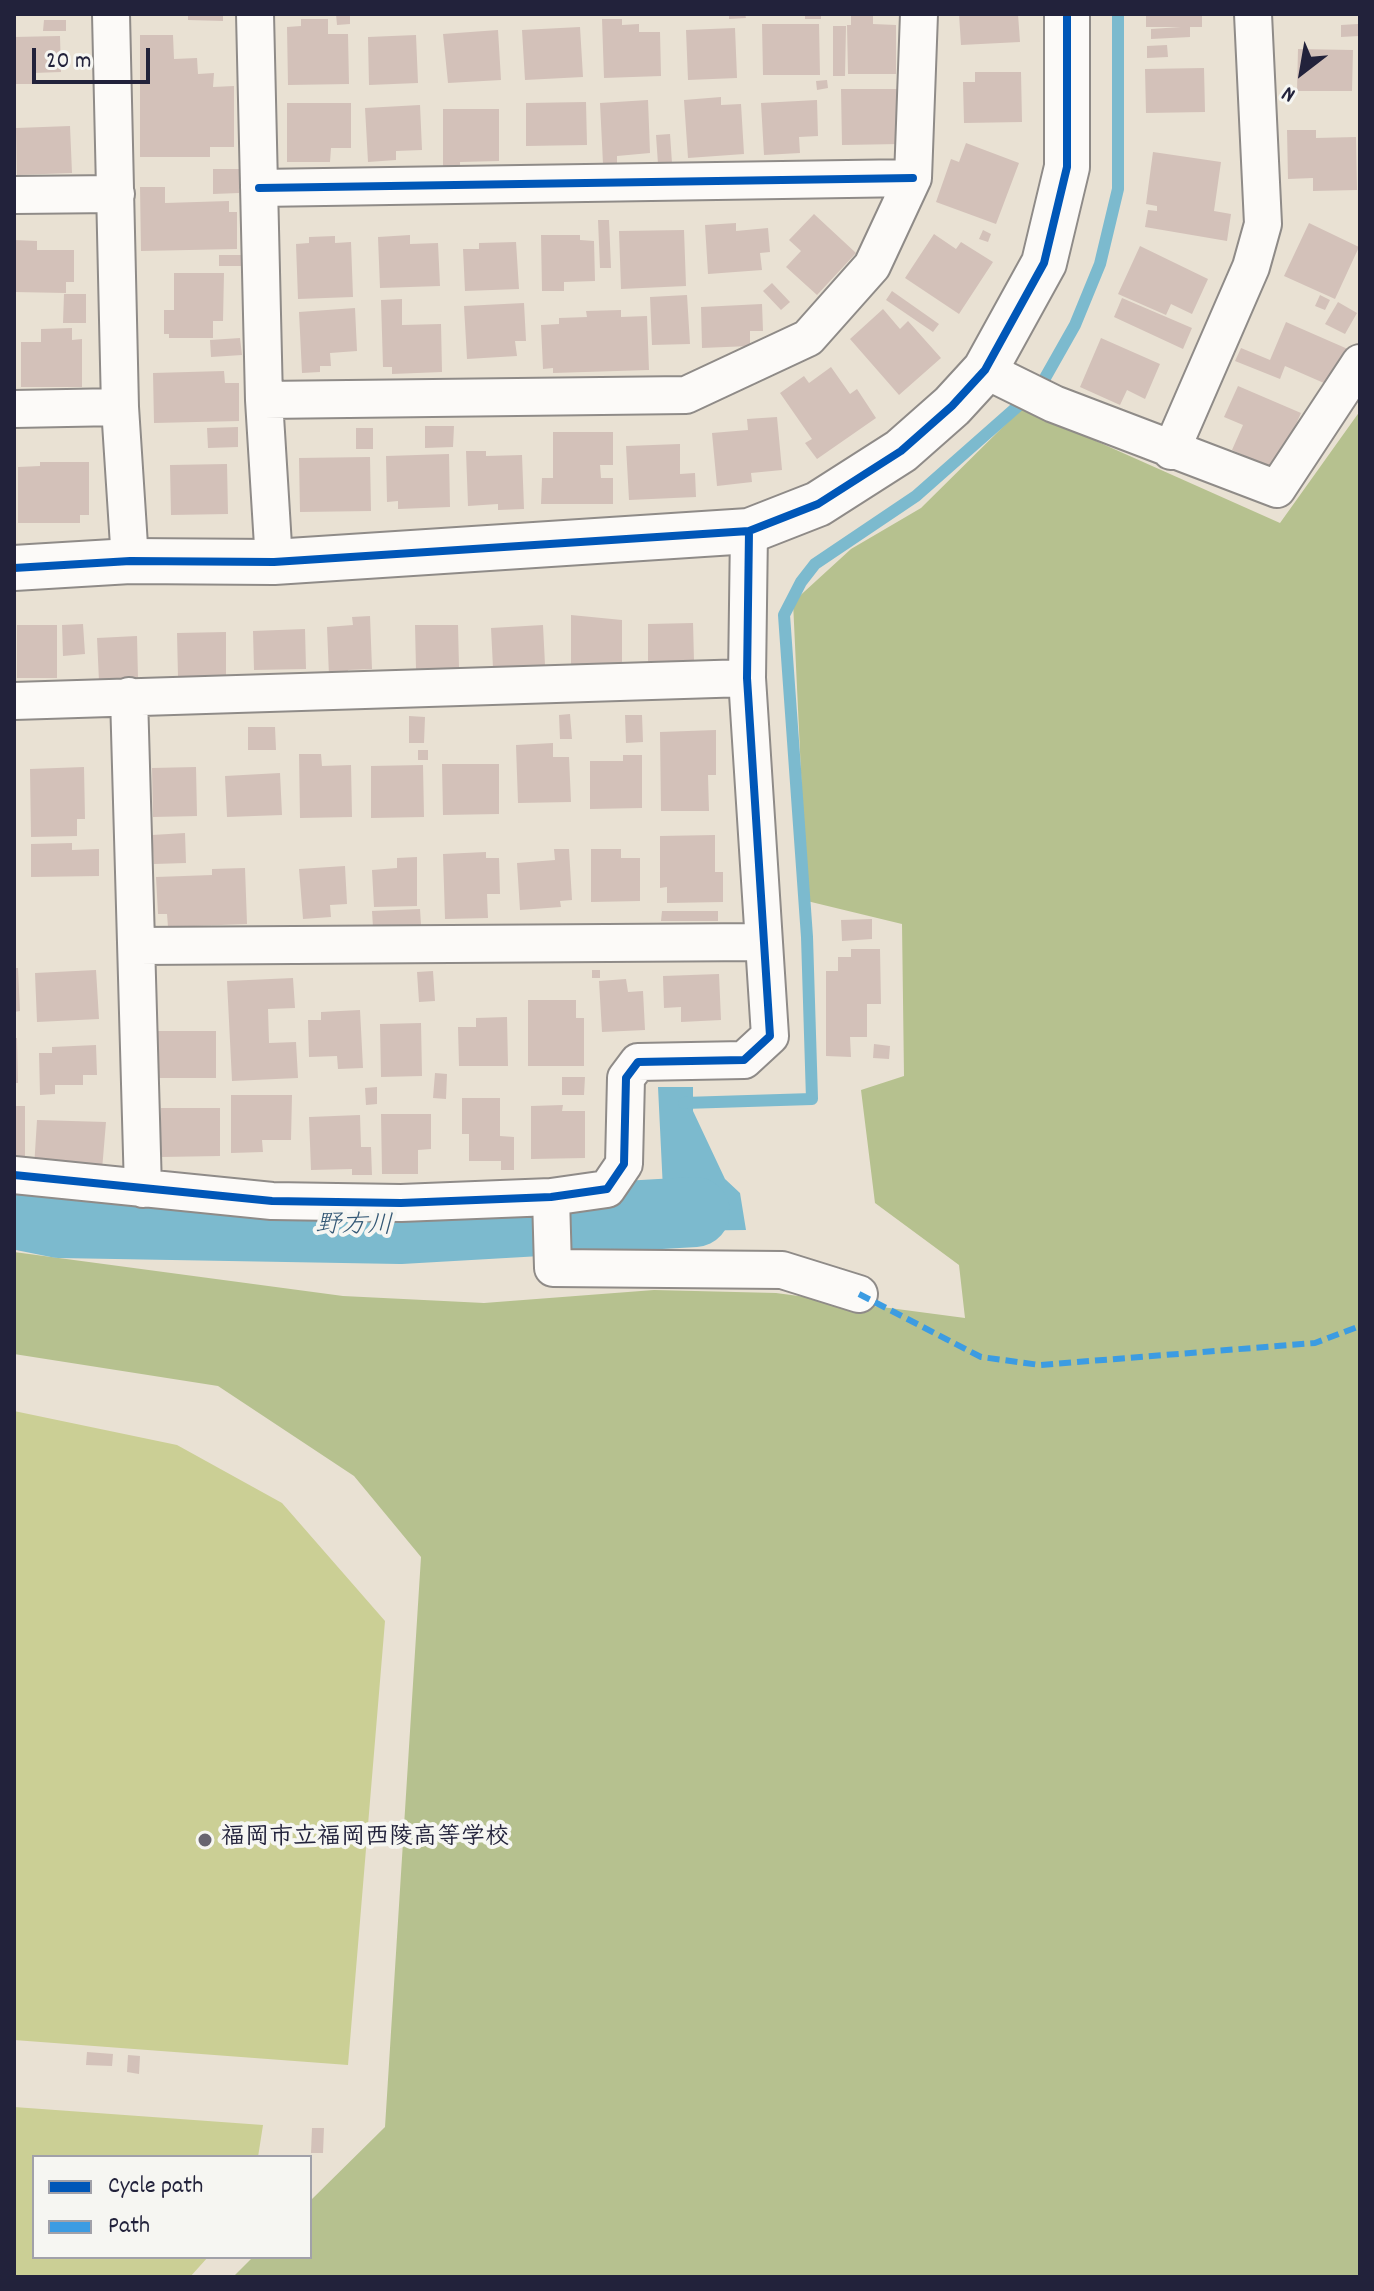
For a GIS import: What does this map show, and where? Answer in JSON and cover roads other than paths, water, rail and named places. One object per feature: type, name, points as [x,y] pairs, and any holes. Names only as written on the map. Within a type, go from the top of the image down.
[{"type":"street","points":[[111,14],[120,407],[130,561]]},
{"type":"street","points":[[255,14],[264,400],[274,562]]},
{"type":"street","points":[[264,400],[686,395],[808,338],[872,266],[913,178],[919,14]]},
{"type":"street","points":[[14,568],[130,561],[274,562],[749,531],[818,504],[901,451],[952,406],[985,370],[1044,263],[1067,167],[1067,14]]},
{"type":"street","points":[[1171,451],[1251,267],[1263,224],[1253,14]]},
{"type":"street","points":[[259,188],[913,178]]},
{"type":"street","points":[[14,195],[116,194]]},
{"type":"street","points":[[985,370],[1054,404],[1277,489],[1360,363]]},
{"type":"street","points":[[14,409],[120,407]]},
{"type":"street","points":[[14,1175],[143,1189],[315,1201],[401,1203],[551,1197],[607,1189],[624,1164],[626,1078],[638,1062],[744,1060],[770,1036],[747,678],[749,531]]},
{"type":"street","points":[[14,701],[747,678]]},
{"type":"street","points":[[129,696],[143,1189]]},
{"type":"street","points":[[138,946],[763,942]]},
{"type":"street","points":[[551,1197],[553,1268],[782,1270],[859,1294]]},
{"type":"water","points":[[658,1087],[693,1087],[693,1111],[725,1179],[740,1193],[746,1230],[665,1231]]},
{"type":"waterway","points":[[1045,378],[1075,325],[1100,264],[1118,189],[1118,14]]},
{"type":"waterway","points":[[684,1103],[812,1099],[807,937],[784,615],[801,582],[815,564],[916,496],[1018,406]]},
{"type":"waterway","name":"野方川","points":[[14,1214],[59,1223],[400,1229],[695,1212]]},
{"type":"place","name":"福岡市立福岡西陵高等学校","points":[[205,1840]]}]
